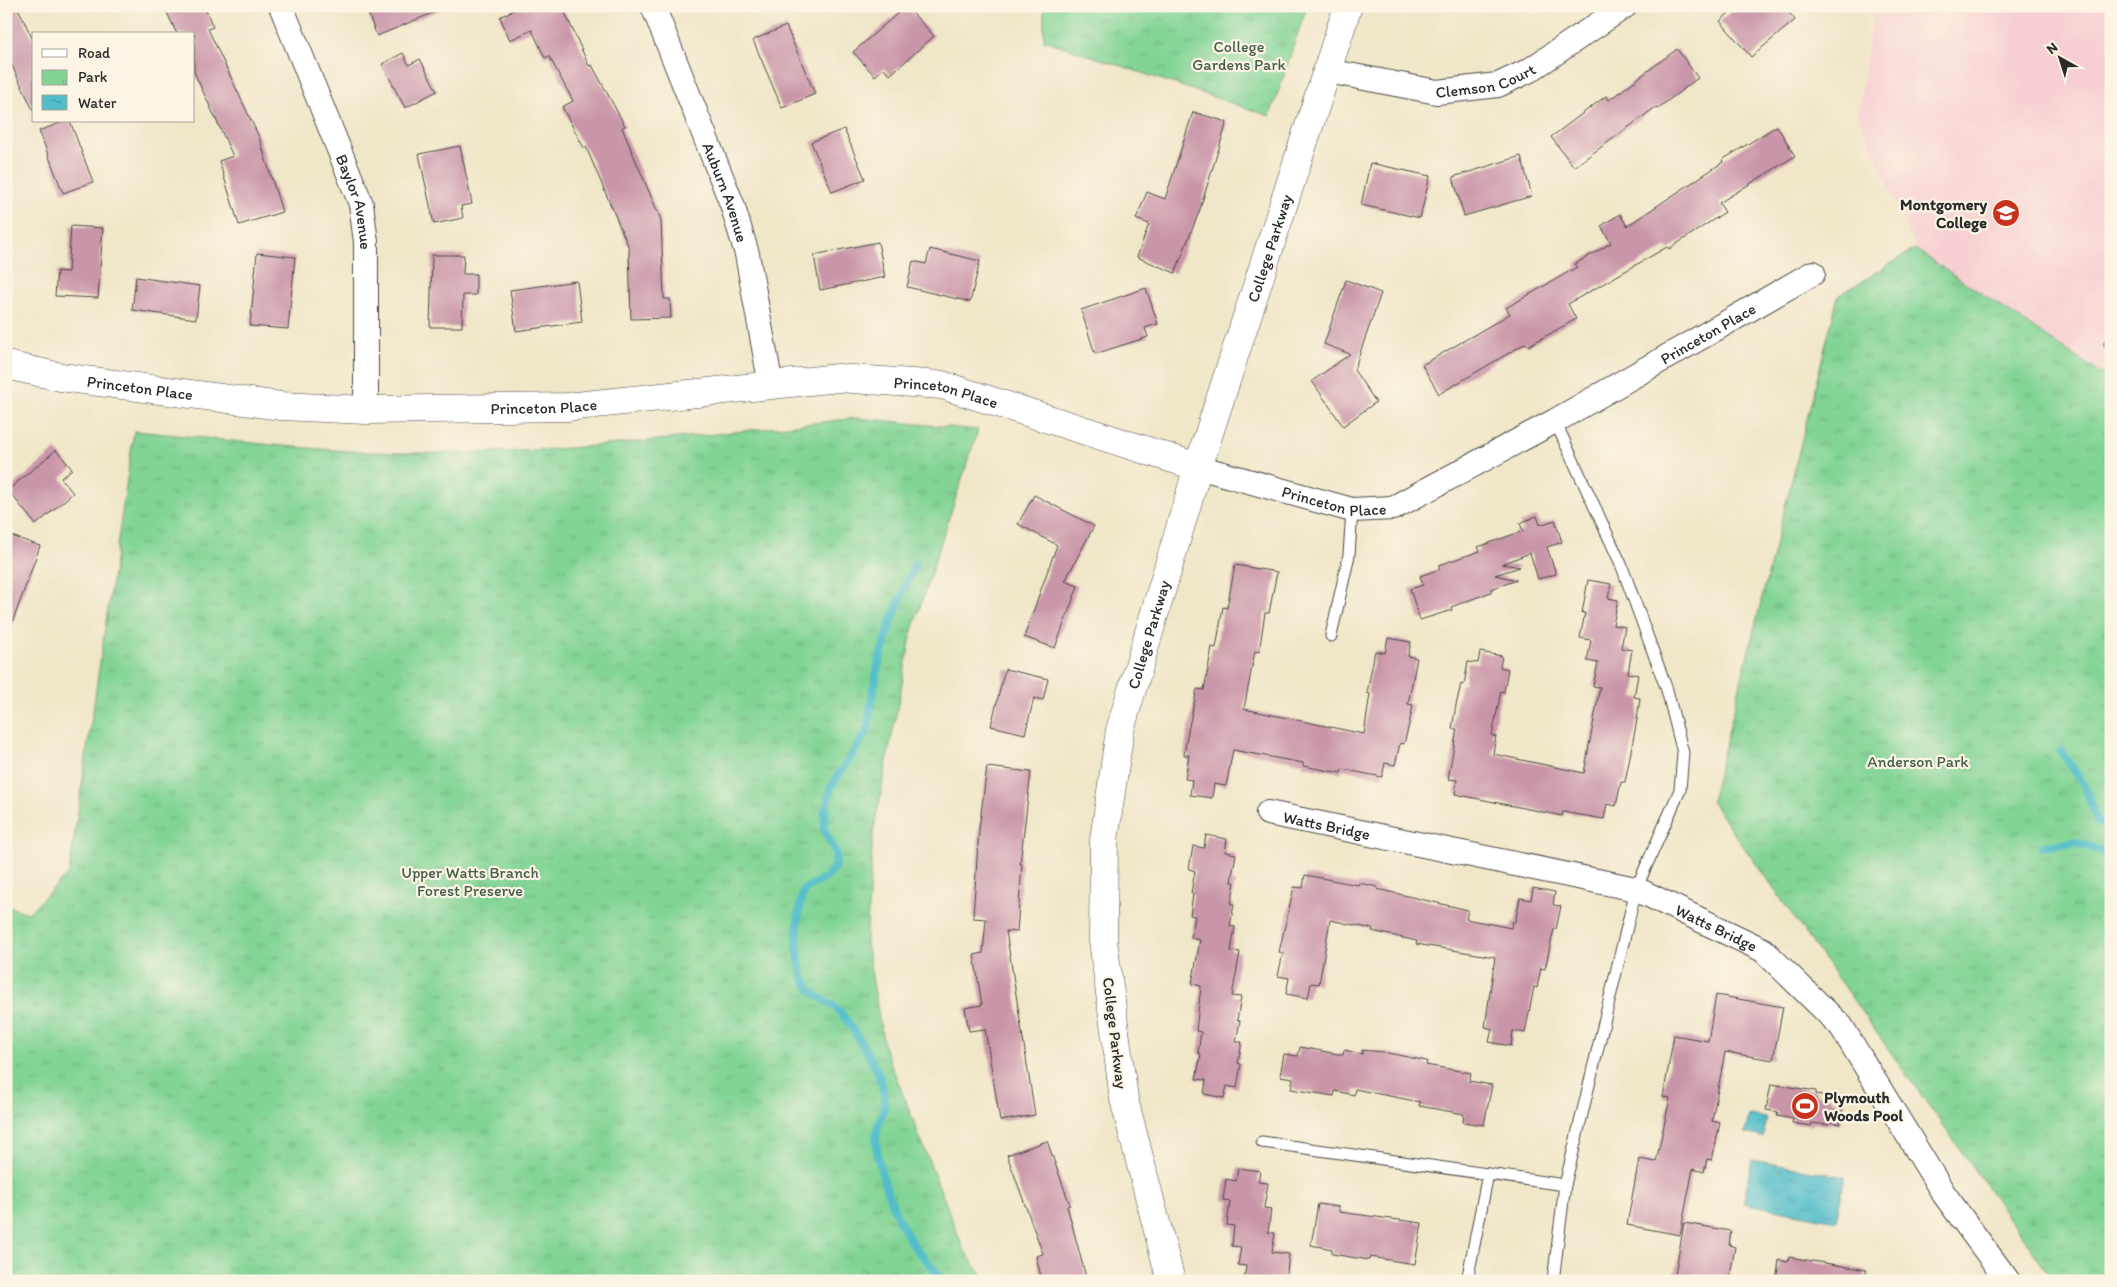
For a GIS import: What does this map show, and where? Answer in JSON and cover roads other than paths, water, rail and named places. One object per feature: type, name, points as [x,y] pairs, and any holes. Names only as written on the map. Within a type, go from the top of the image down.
[{"type":"street","name":"Baylor Avenue","points":[[281,6],[361,204],[366,242],[366,410]]},
{"type":"street","name":"Auburn Avenue","points":[[653,6],[732,204],[747,254],[771,386]]},
{"type":"street","name":"College Parkway","points":[[1171,1281],[1124,1099],[1103,940],[1104,840],[1120,730],[1198,467],[1348,6]]},
{"type":"street","name":"Clemson Court","points":[[1328,71],[1437,92],[1498,86],[1530,70],[1625,6]]},
{"type":"street","name":"Princeton Place","points":[[6,365],[61,377],[281,406],[366,410],[567,407],[838,378],[942,385],[1198,467],[1352,510],[1393,508],[1555,421],[1813,273]]},
{"type":"street","name":"Watts Bridge","points":[[1268,813],[1636,889],[1763,950],[1841,1026],[1944,1194],[2008,1281]]},
{"type":"lane","points":[[1553,1281],[1565,1185],[1636,889],[1680,790],[1683,753],[1668,690],[1621,564],[1555,421]]},
{"type":"lane","points":[[1331,636],[1349,556],[1352,510]]},
{"type":"lane","points":[[1262,1142],[1565,1185]]},
{"type":"lane","points":[[1467,1281],[1488,1174]]},
{"type":"water","points":[[1749,1115],[1767,1118],[1763,1137],[1745,1133]]},
{"type":"water","points":[[1752,1160],[1845,1177],[1836,1221],[1743,1203]]},
{"type":"waterway","points":[[915,564],[892,619],[878,665],[866,733],[831,787],[825,812],[824,829],[836,854],[835,866],[826,878],[804,889],[799,911],[797,936],[799,961],[806,983],[813,992],[840,1012],[863,1045],[881,1081],[884,1102],[876,1140],[880,1166],[888,1193],[905,1232],[944,1281]]},
{"type":"waterway","points":[[2061,751],[2084,785],[2097,821],[2111,829]]},
{"type":"waterway","points":[[2042,847],[2074,842],[2111,853]]},
{"type":"place","name":"Montgomery College","points":[[2006,213]]},
{"type":"place","name":"Plymouth Woods Pool","points":[[1805,1106]]},
{"type":"park label","name":"College Gardens Park","points":[[1239,55]]},
{"type":"park label","name":"Anderson Park","points":[[1918,761]]},
{"type":"park label","name":"Upper Watts Branch Forest Preserve","points":[[470,881]]}]
